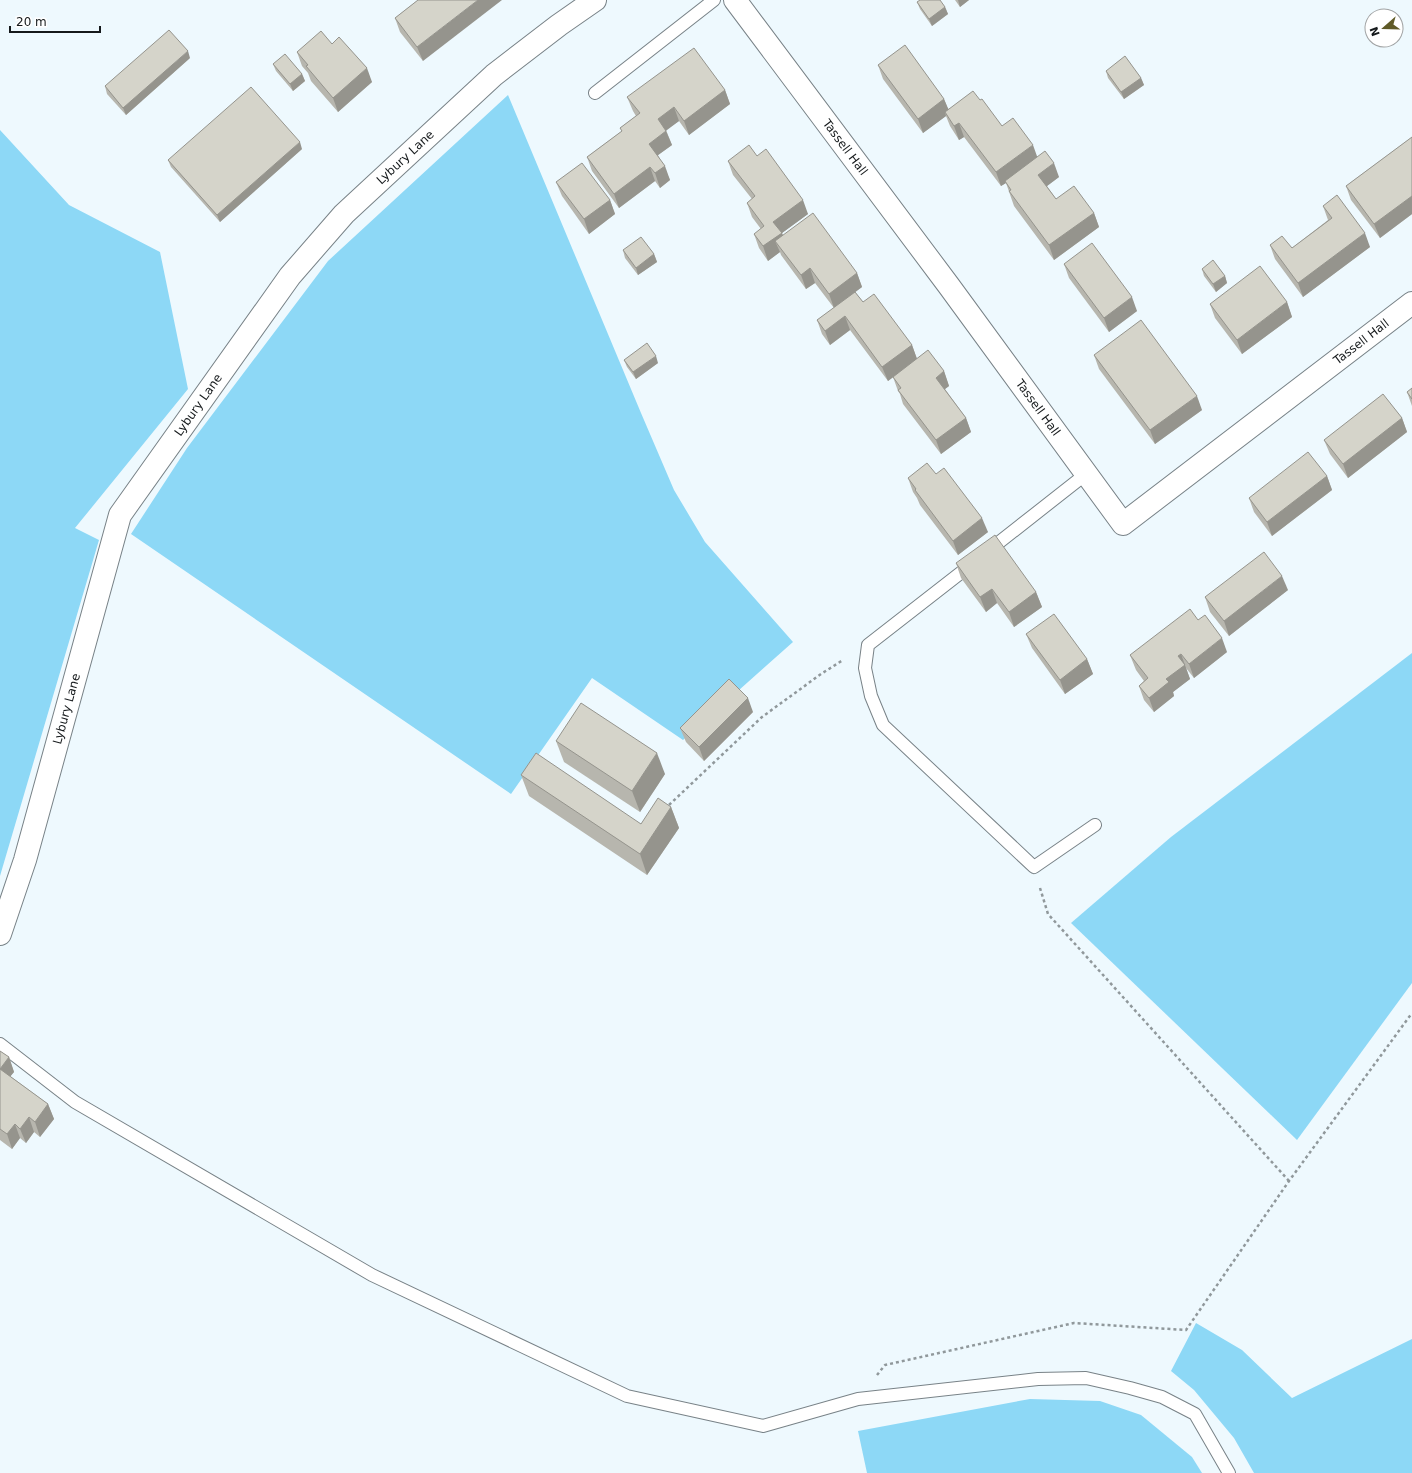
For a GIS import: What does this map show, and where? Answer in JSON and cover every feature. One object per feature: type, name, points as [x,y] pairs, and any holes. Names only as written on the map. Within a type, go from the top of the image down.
[{"type":"street","name":"Lybury Lane","points":[[0,934],[25,860],[120,515],[290,276],[344,214],[494,75],[559,24],[595,0]]},
{"type":"street","name":"Tassell Hall","points":[[735,0],[949,286],[1123,524],[1412,303]]},
{"type":"lane","points":[[594,94],[714,0]]},
{"type":"lane","points":[[1086,474],[868,645],[865,668],[871,696],[883,725],[1034,867],[1095,825]]},
{"type":"lane","points":[[0,1044],[75,1102],[372,1275],[627,1396],[763,1426],[858,1399],[1038,1379],[1086,1378],[1162,1397],[1195,1414],[1226,1468]]},
{"type":"path","points":[[669,805],[762,717],[821,674],[868,645]]},
{"type":"path","points":[[1034,867],[1048,914],[1289,1181]]},
{"type":"path","points":[[858,1399],[885,1364],[1074,1323],[1186,1330],[1289,1181],[1412,1013]]},
{"type":"shaded area","points":[[508,95],[674,490],[705,542],[793,642],[683,740],[592,678],[511,794],[131,534],[187,448],[328,261]]},
{"type":"shaded area","points":[[0,130],[69,205],[160,252],[188,389],[75,528],[99,540],[0,876]]},
{"type":"shaded area","points":[[1412,653],[1412,983],[1297,1140],[1071,923],[1171,837]]},
{"type":"shaded area","points":[[1196,1323],[1242,1350],[1292,1398],[1412,1339],[1412,1473],[1254,1473],[1234,1438],[1194,1390],[1171,1371]]},
{"type":"shaded area","points":[[1030,1399],[1100,1401],[1141,1415],[1192,1457],[1202,1473],[867,1473],[858,1431]]},
{"type":"building","points":[[418,0],[478,0],[417,47],[395,18]]},
{"type":"building","points":[[920,0],[940,0],[945,7],[929,19],[917,2]]},
{"type":"building","points":[[169,30],[188,51],[123,108],[105,86]]},
{"type":"building","points":[[321,31],[332,44],[339,37],[367,68],[333,98],[306,66],[308,65],[297,52]]},
{"type":"building","points":[[905,45],[944,99],[918,119],[878,65]]},
{"type":"building","points":[[694,48],[725,90],[684,121],[674,107],[658,119],[666,131],[649,144],[665,166],[655,173],[650,167],[614,194],[587,157],[622,131],[620,128],[640,113],[627,97]]},
{"type":"building","points":[[285,54],[302,74],[290,84],[273,64]]},
{"type":"building","points":[[1125,56],[1141,78],[1121,92],[1106,71]]},
{"type":"building","points":[[251,87],[300,142],[217,215],[168,160]]},
{"type":"building","points":[[973,91],[980,100],[982,99],[1002,126],[1013,118],[1033,145],[996,172],[959,123],[954,126],[945,112]]},
{"type":"building","points":[[1412,137],[1412,196],[1374,224],[1346,186]]},
{"type":"building","points":[[749,145],[757,156],[766,149],[803,200],[773,222],[782,233],[763,246],[754,234],[764,226],[747,203],[755,196],[728,161]]},
{"type":"building","points":[[1045,151],[1054,163],[1038,175],[1056,199],[1074,186],[1094,213],[1049,245],[1009,191],[1011,190],[1005,181]]},
{"type":"building","points":[[582,163],[610,200],[584,219],[556,182]]},
{"type":"building","points":[[1337,195],[1365,233],[1298,283],[1270,245],[1282,236],[1292,248],[1332,218],[1323,206]]},
{"type":"building","points":[[813,213],[857,273],[829,294],[810,268],[801,275],[775,241]]},
{"type":"building","points":[[641,237],[654,254],[636,268],[623,250]]},
{"type":"building","points":[[1092,243],[1132,297],[1104,318],[1064,264]]},
{"type":"building","points":[[1213,260],[1225,276],[1213,284],[1202,269]]},
{"type":"building","points":[[1260,266],[1287,302],[1237,340],[1210,304]]},
{"type":"building","points":[[855,292],[863,302],[874,294],[912,345],[882,367],[845,316],[825,331],[817,320]]},
{"type":"building","points":[[1141,320],[1197,396],[1150,430],[1094,355]]},
{"type":"building","points":[[647,343],[656,356],[633,372],[624,360]]},
{"type":"building","points":[[928,350],[944,371],[936,378],[966,418],[936,440],[898,390],[901,388],[893,377]]},
{"type":"building","points":[[1412,388],[1412,399],[1407,392]]},
{"type":"building","points":[[1383,394],[1402,418],[1343,464],[1324,440]]},
{"type":"building","points":[[1308,452],[1327,476],[1267,522],[1249,498]]},
{"type":"building","points":[[927,463],[936,474],[944,468],[982,518],[953,541],[915,490],[916,489],[908,478]]},
{"type":"building","points":[[995,535],[1036,592],[1009,612],[992,589],[980,597],[956,563]]},
{"type":"building","points":[[1264,552],[1282,576],[1224,621],[1205,597]]},
{"type":"building","points":[[1190,609],[1198,620],[1205,615],[1222,638],[1189,664],[1181,654],[1178,656],[1185,665],[1166,679],[1169,682],[1149,698],[1139,686],[1148,678],[1130,655]]},
{"type":"building","points":[[1054,614],[1087,659],[1060,680],[1026,634]]},
{"type":"building","points":[[729,679],[748,698],[699,747],[680,728]]},
{"type":"building","points":[[581,703],[657,753],[632,791],[556,741]]},
{"type":"building","points":[[536,753],[641,824],[658,798],[671,807],[640,854],[521,775]]},
{"type":"building","points":[[0,1051],[9,1057],[0,1069]]},
{"type":"building","points":[[0,1069],[48,1104],[35,1122],[29,1117],[20,1129],[15,1124],[7,1134],[0,1129]]}]
